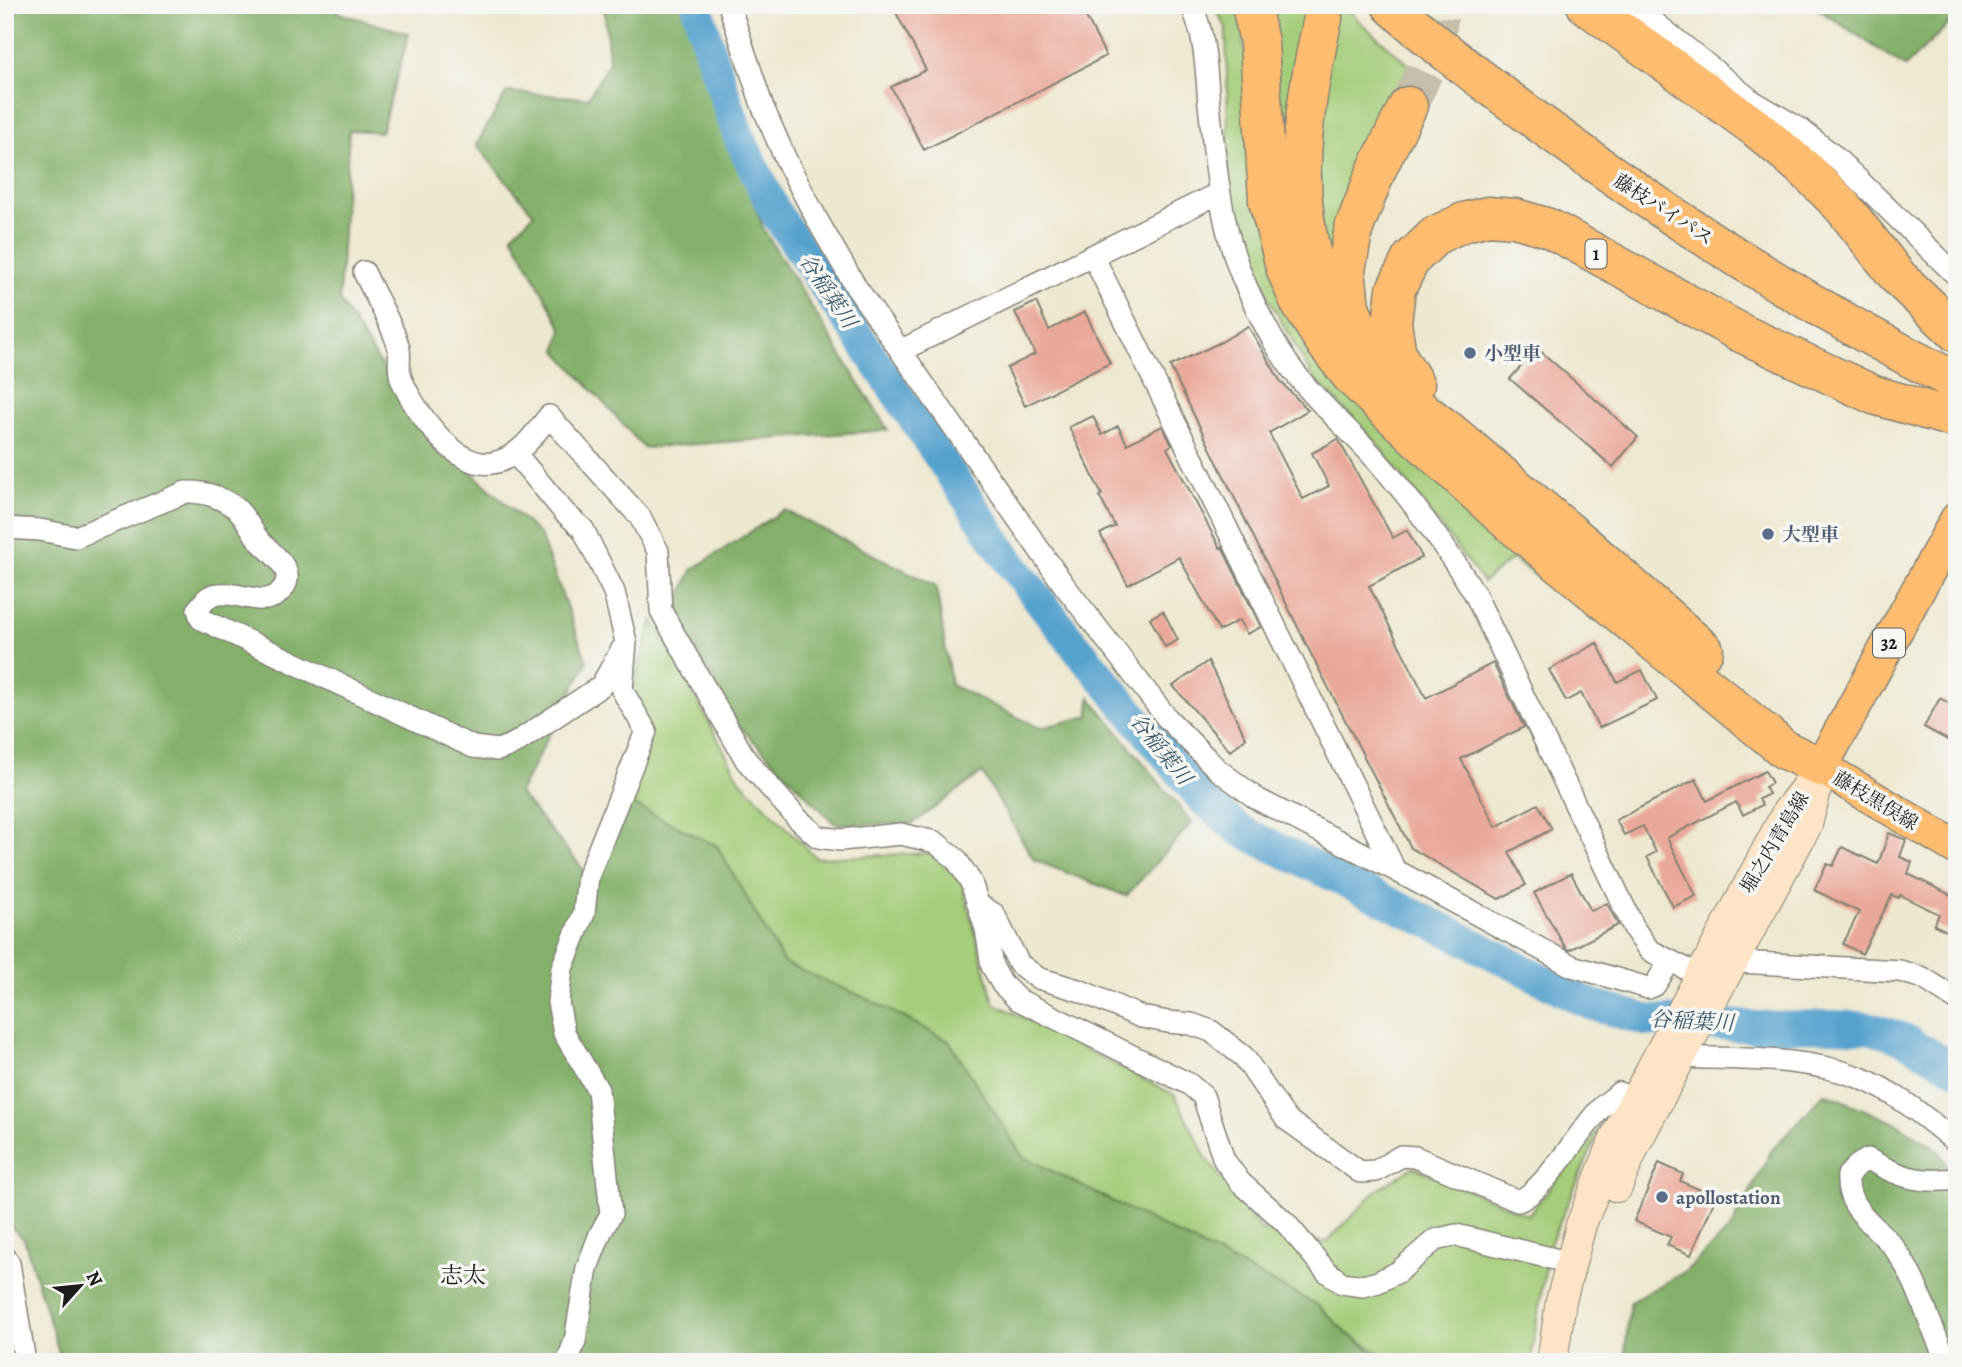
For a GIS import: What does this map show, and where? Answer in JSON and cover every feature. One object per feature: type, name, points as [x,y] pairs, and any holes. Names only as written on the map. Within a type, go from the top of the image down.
[{"type":"highway","name":"1","points":[[1251,5],[1258,42],[1268,201],[1286,270],[1300,303],[1326,344],[1352,377],[1379,403],[1440,441],[1587,547],[1793,729],[1821,767]]},
{"type":"highway","name":"藤枝バイパス","points":[[1391,5],[1441,49],[1636,191],[1767,276],[1879,341],[1957,382]]},
{"type":"highway","points":[[1586,5],[1756,128],[1807,171],[1842,206],[1899,278],[1957,334]]},
{"type":"highway","name":"1","points":[[1323,18],[1308,87],[1302,144],[1300,185],[1307,240],[1320,290],[1345,347],[1379,403]]},
{"type":"highway","name":"1","points":[[1408,106],[1377,169],[1354,228],[1346,270],[1350,307],[1365,344],[1381,368],[1503,517],[1785,750],[1821,767]]},
{"type":"highway","name":"1","points":[[1440,441],[1397,355],[1392,323],[1396,289],[1411,259],[1436,235],[1464,222],[1488,216],[1515,218],[1549,228],[1753,339],[1874,395],[1957,419]]},
{"type":"main road","name":"藤枝黒俣線","points":[[1957,519],[1821,767],[1957,848]]},
{"type":"main road","name":"堀之内青島線","points":[[1573,1362],[1581,1304],[1601,1226],[1708,980],[1787,812],[1821,767]]},
{"type":"main road","name":"堀之内青島線","points":[[1552,1362],[1561,1301],[1581,1225],[1616,1136],[1634,1099],[1678,1047]]},
{"type":"street","points":[[729,5],[762,105],[787,162],[856,286],[1064,585],[1167,718],[1217,769],[1257,799],[1572,966],[1648,988],[1655,985],[1670,961]]},
{"type":"street","points":[[1191,5],[1203,43],[1219,193],[1230,240],[1245,284],[1268,331],[1298,377],[1379,463],[1443,544],[1474,592],[1635,930],[1649,950],[1708,980],[1900,971],[1923,978],[1957,999]]},
{"type":"street","points":[[1633,5],[1751,100],[1800,129],[1833,155],[1957,276]]},
{"type":"street","points":[[902,350],[1219,193]]},
{"type":"street","points":[[1093,256],[1395,870]]},
{"type":"street","points":[[364,272],[400,348],[397,367],[401,380],[417,410],[443,441],[469,460],[492,463],[515,453],[530,441],[548,416],[640,517],[658,551],[661,611],[746,760],[797,818],[818,837],[841,840],[901,834],[935,842],[956,859],[971,883],[986,929],[992,965],[1002,984],[1017,999],[1189,1084],[1203,1096],[1224,1160],[1240,1182],[1285,1222],[1326,1271],[1342,1283],[1363,1286],[1378,1282],[1398,1272],[1435,1240],[1456,1235],[1571,1263]]},
{"type":"street","points":[[515,453],[565,513],[583,529],[614,592],[626,642],[622,690],[646,731],[588,876],[584,913],[562,968],[558,1002],[564,1033],[598,1090],[611,1214],[587,1268],[575,1340],[567,1362]]},
{"type":"street","points":[[5,528],[40,530],[76,537],[186,492],[204,491],[237,509],[261,542],[278,556],[287,574],[285,587],[278,596],[267,599],[221,594],[208,597],[198,609],[201,619],[472,747],[498,750],[514,744],[601,686],[626,642]]},
{"type":"street","points":[[978,904],[994,914],[1018,964],[1038,978],[1081,991],[1141,1017],[1191,1024],[1211,1031],[1244,1057],[1286,1119],[1360,1172],[1376,1171],[1401,1156],[1415,1157],[1518,1201],[1526,1199],[1602,1107],[1619,1093],[1634,1099]]},
{"type":"street","points":[[1678,1047],[1833,1069],[1860,1078],[1923,1114],[1957,1143]]},
{"type":"street","points":[[1948,1362],[1916,1284],[1895,1249],[1852,1202],[1847,1187],[1848,1175],[1868,1159],[1893,1173],[1923,1181],[1957,1179]]},
{"type":"street","points":[[5,1258],[9,1264],[25,1362]]},
{"type":"green space","points":[[5,5],[337,5],[339,13],[409,34],[381,132],[349,130],[339,300],[437,452],[468,469],[540,535],[587,662],[519,793],[588,875],[628,802],[717,846],[784,963],[868,999],[949,1041],[1022,1156],[1318,1305],[1345,1332],[1388,1362],[62,1362],[24,1239],[5,1222]]},
{"type":"green space","points":[[604,5],[685,5],[700,63],[765,232],[888,430],[644,448],[557,351],[562,328],[512,235],[534,214],[476,145],[507,92],[588,98],[609,62]]},
{"type":"green space","points":[[1213,5],[1239,5],[1262,196],[1654,661],[1512,559],[1483,582],[1376,442],[1312,376],[1252,269],[1229,184],[1226,27]]},
{"type":"green space","points":[[1259,5],[1345,5],[1359,21],[1415,70],[1362,182],[1339,260],[1317,255],[1317,15],[1315,318]]},
{"type":"green space","points":[[1812,5],[1957,5],[1957,16],[1905,67]]},
{"type":"green space","points":[[784,510],[936,586],[951,685],[1040,728],[1089,716],[1090,697],[1192,823],[1126,896],[1034,860],[982,773],[912,824],[835,824],[739,726],[674,611],[692,570]]},
{"type":"green space","points":[[653,619],[740,780],[816,858],[931,853],[961,880],[994,1003],[1175,1095],[1206,1158],[1261,1230],[1327,1242],[1376,1191],[1413,1167],[1528,1215],[1602,1125],[1549,1246],[1530,1362],[1396,1362],[1345,1332],[1318,1305],[1022,1156],[949,1041],[784,963],[717,846],[631,814],[631,694]]},
{"type":"green space","points":[[1825,1093],[1898,1124],[1939,1151],[1957,1182],[1957,1362],[1624,1362],[1630,1302],[1686,1271],[1732,1227],[1771,1151]]},
{"type":"building","points":[[892,5],[1080,5],[1106,56],[924,150],[891,87],[926,70]]},
{"type":"building","points":[[1036,302],[1049,330],[1085,312],[1110,363],[1025,406],[1007,368],[1035,354],[1015,312]]},
{"type":"building","points":[[1248,326],[1281,382],[1308,410],[1269,433],[1303,499],[1329,486],[1312,453],[1338,439],[1393,538],[1407,530],[1422,557],[1369,586],[1426,698],[1493,663],[1524,727],[1461,759],[1496,827],[1538,804],[1552,829],[1509,852],[1526,885],[1499,899],[1411,848],[1308,648],[1170,366]]},
{"type":"building","points":[[1537,348],[1638,437],[1613,467],[1510,379]]},
{"type":"building","points":[[1093,416],[1102,435],[1118,426],[1127,444],[1162,426],[1172,445],[1167,448],[1220,548],[1222,547],[1261,627],[1247,634],[1239,620],[1219,631],[1179,557],[1128,585],[1100,534],[1115,526],[1069,427]]},
{"type":"building","points":[[1163,611],[1178,640],[1165,647],[1150,618]]},
{"type":"building","points":[[1597,643],[1617,682],[1642,670],[1657,700],[1599,728],[1581,693],[1566,701],[1549,670]]},
{"type":"building","points":[[1208,661],[1246,738],[1230,751],[1173,686]]},
{"type":"building","points":[[1940,698],[1957,708],[1957,745],[1924,727]]},
{"type":"building","points":[[1765,771],[1772,783],[1765,787],[1769,794],[1759,799],[1762,805],[1743,815],[1736,802],[1667,838],[1696,896],[1673,907],[1647,857],[1656,852],[1643,826],[1624,835],[1616,820],[1696,779],[1707,801]]},
{"type":"building","points":[[1889,833],[1906,840],[1900,857],[1912,862],[1908,874],[1957,898],[1957,916],[1949,932],[1934,925],[1939,914],[1900,895],[1899,898],[1892,895],[1862,954],[1843,944],[1859,912],[1814,890],[1827,864],[1833,866],[1842,847],[1878,864]]},
{"type":"building","points":[[1571,873],[1591,911],[1607,903],[1618,925],[1569,950],[1534,893]]},
{"type":"building","points":[[1659,1163],[1683,1174],[1680,1181],[1716,1197],[1691,1255],[1667,1245],[1671,1237],[1634,1221]]},
{"type":"waterway","name":"谷稲葉川","points":[[697,5],[739,137],[775,212],[1012,565],[1203,800],[1241,831],[1456,935],[1590,1004],[1646,1020],[1756,1027],[1870,1028],[1903,1039],[1957,1069]]},
{"type":"tunnel","points":[[1408,106],[1434,45],[1440,5]]},
{"type":"place","name":"小型車","points":[[1470,353]]},
{"type":"place","name":"大型車","points":[[1768,534]]},
{"type":"place","name":"apollostation","points":[[1662,1197]]},
{"type":"district","name":"志太","points":[[463,1275]]}]
